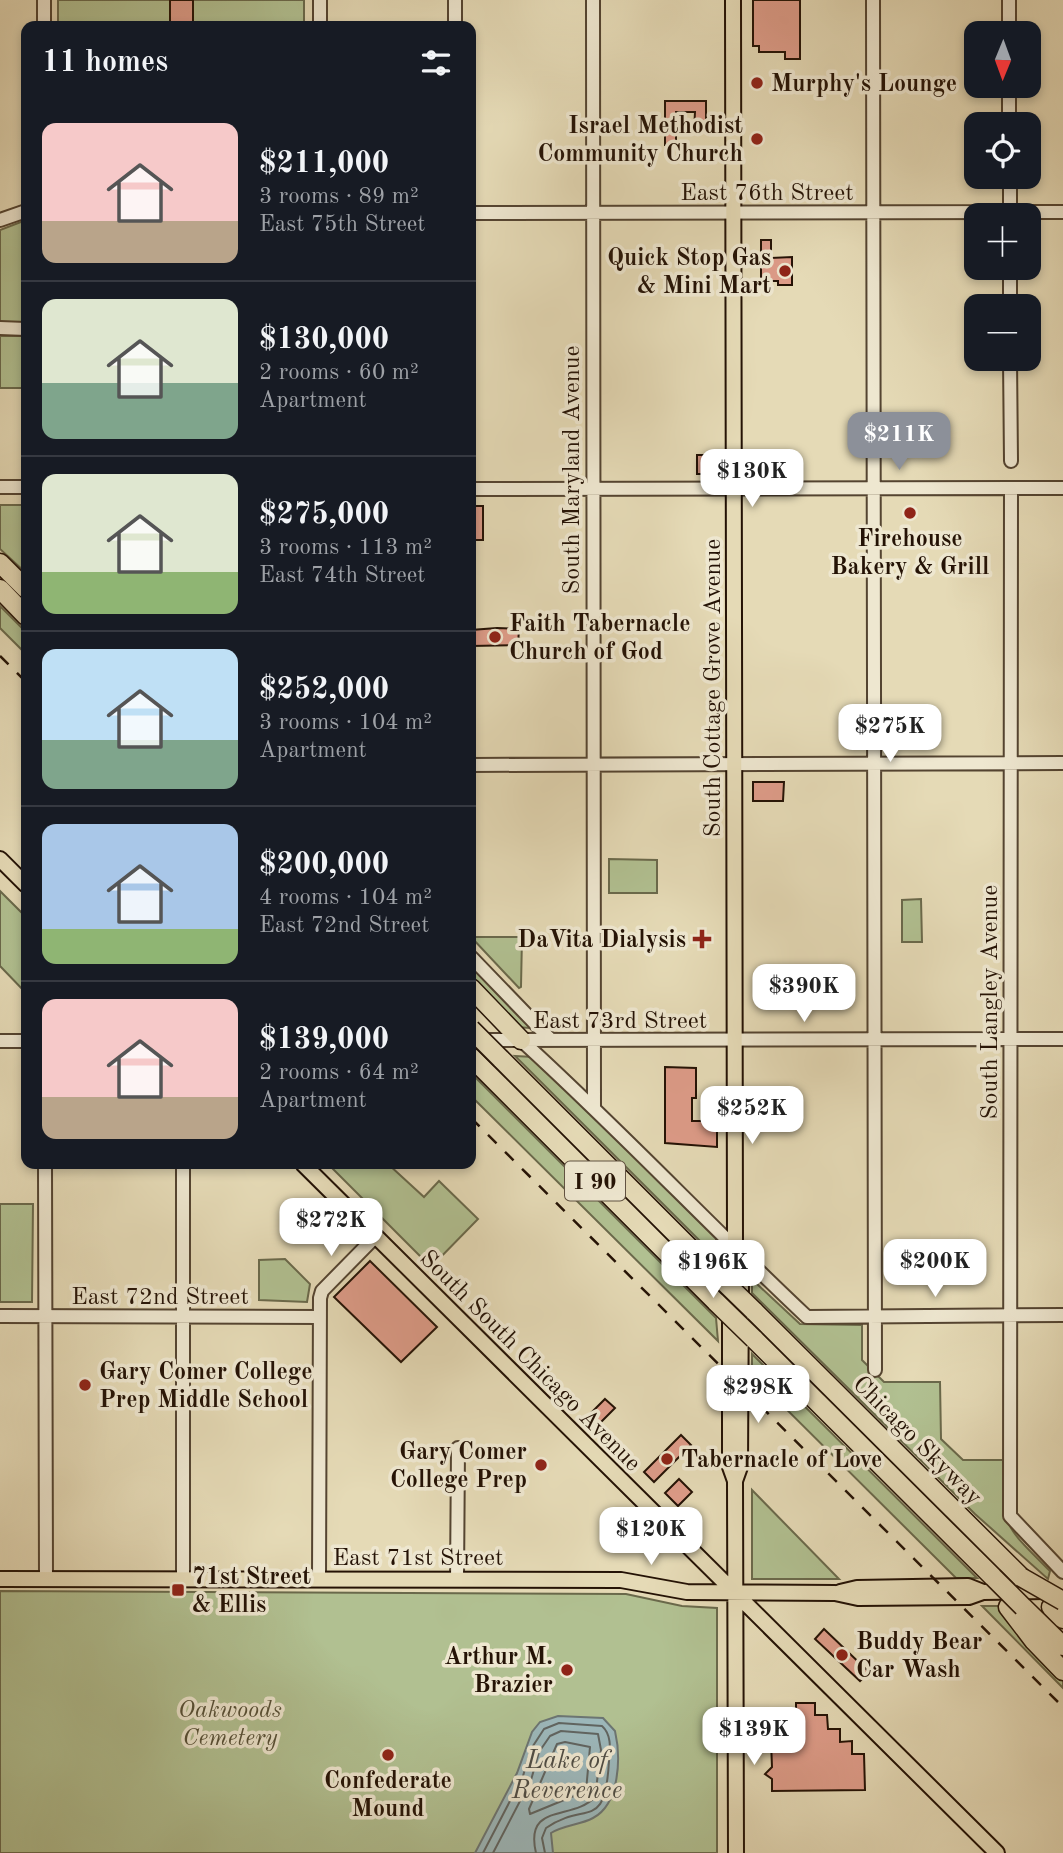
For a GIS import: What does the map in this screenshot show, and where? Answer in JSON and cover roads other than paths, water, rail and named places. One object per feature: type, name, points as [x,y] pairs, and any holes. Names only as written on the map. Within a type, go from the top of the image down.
[{"type":"highway","points":[[0,563],[21,584]]},
{"type":"highway","points":[[0,589],[21,610]]},
{"type":"highway","points":[[476,993],[521,1040]]},
{"type":"highway","name":"Chicago Skyway","points":[[476,1034],[1021,1577],[1059,1609]]},
{"type":"highway","name":"Chicago Skyway","points":[[476,1062],[754,1339],[988,1584],[1016,1607]]},
{"type":"highway","points":[[1016,1607],[1063,1646]]},
{"type":"highway","points":[[1016,1607],[1034,1642],[1063,1671]]},
{"type":"main road","name":"South Cottage Grove Avenue","points":[[733,0],[735,1251],[741,1274],[740,1467],[735,1481],[736,1853]]},
{"type":"main road","points":[[0,859],[21,880]]},
{"type":"main road","name":"South South Chicago Avenue","points":[[308,1169],[997,1853]]},
{"type":"main road","name":"East 71st Street","points":[[0,1579],[621,1580],[687,1592],[835,1593],[858,1598],[969,1597],[988,1584],[1063,1591]]},
{"type":"street","points":[[44,0],[44,21]]},
{"type":"street","points":[[320,0],[320,21]]},
{"type":"street","points":[[455,0],[455,21]]},
{"type":"street","name":"South Maryland Avenue","points":[[593,0],[594,1108]]},
{"type":"street","points":[[873,0],[875,1370]]},
{"type":"street","points":[[1009,0],[1009,21]]},
{"type":"street","name":"East 76th Street","points":[[1041,213],[1063,212]]},
{"type":"street","points":[[0,220],[21,213]]},
{"type":"street","name":"East 76th Street","points":[[476,213],[964,214]]},
{"type":"street","points":[[0,328],[21,328]]},
{"type":"street","points":[[1010,371],[1011,461]]},
{"type":"street","points":[[0,487],[21,487]]},
{"type":"street","name":"South Langley Avenue","points":[[1011,488],[1010,1516],[1063,1572]]},
{"type":"street","points":[[476,489],[1063,488]]},
{"type":"street","points":[[476,765],[1063,764]]},
{"type":"street","points":[[476,962],[551,1040]]},
{"type":"street","name":"East 73rd Street","points":[[476,1040],[1063,1039]]},
{"type":"street","points":[[521,1040],[594,1108],[735,1251],[807,1317],[1063,1315]]},
{"type":"street","points":[[0,1041],[21,1041]]},
{"type":"street","points":[[45,1169],[46,1579]]},
{"type":"street","points":[[183,1169],[183,1579]]},
{"type":"street","points":[[319,1580],[322,1291],[375,1237]]},
{"type":"street","name":"East 72nd Street","points":[[0,1316],[320,1317]]},
{"type":"street","points":[[457,1580],[458,1448]]},
{"type":"water","name":"Lake of Reverence","points":[[558,1716],[603,1718],[615,1731],[618,1766],[609,1802],[593,1818],[551,1833],[553,1853],[475,1853],[517,1773],[532,1732],[540,1722]]},
{"type":"railway","points":[[0,656],[21,677]]},
{"type":"railway","points":[[476,1123],[1063,1707]]},
{"type":"place","name":"Murphy's Lounge","points":[[757,83]]},
{"type":"place","name":"Israel Methodist Community Church","points":[[757,139]]},
{"type":"place","name":"Quick Stop Gas & Mini Mart","points":[[785,271]]},
{"type":"place","name":"Firehouse Bakery & Grill","points":[[910,513]]},
{"type":"place","name":"Faith Tabernacle Church of God","points":[[495,637]]},
{"type":"place","name":"DaVita Dialysis","points":[[702,939]]},
{"type":"place","name":"Gary Comer College Prep Middle School","points":[[85,1385]]},
{"type":"place","name":"Tabernacle of Love","points":[[667,1459]]},
{"type":"place","name":"Gary Comer College Prep","points":[[541,1465]]},
{"type":"place","name":"71st Street & Ellis","points":[[178,1590]]},
{"type":"place","name":"Buddy Bear Car Wash","points":[[842,1655]]},
{"type":"place","name":"Arthur M. Brazier","points":[[567,1670]]},
{"type":"place","name":"Confederate Mound","points":[[388,1755]]},
{"type":"park label","name":"Oakwoods Cemetery","points":[[230,1723]]}]
